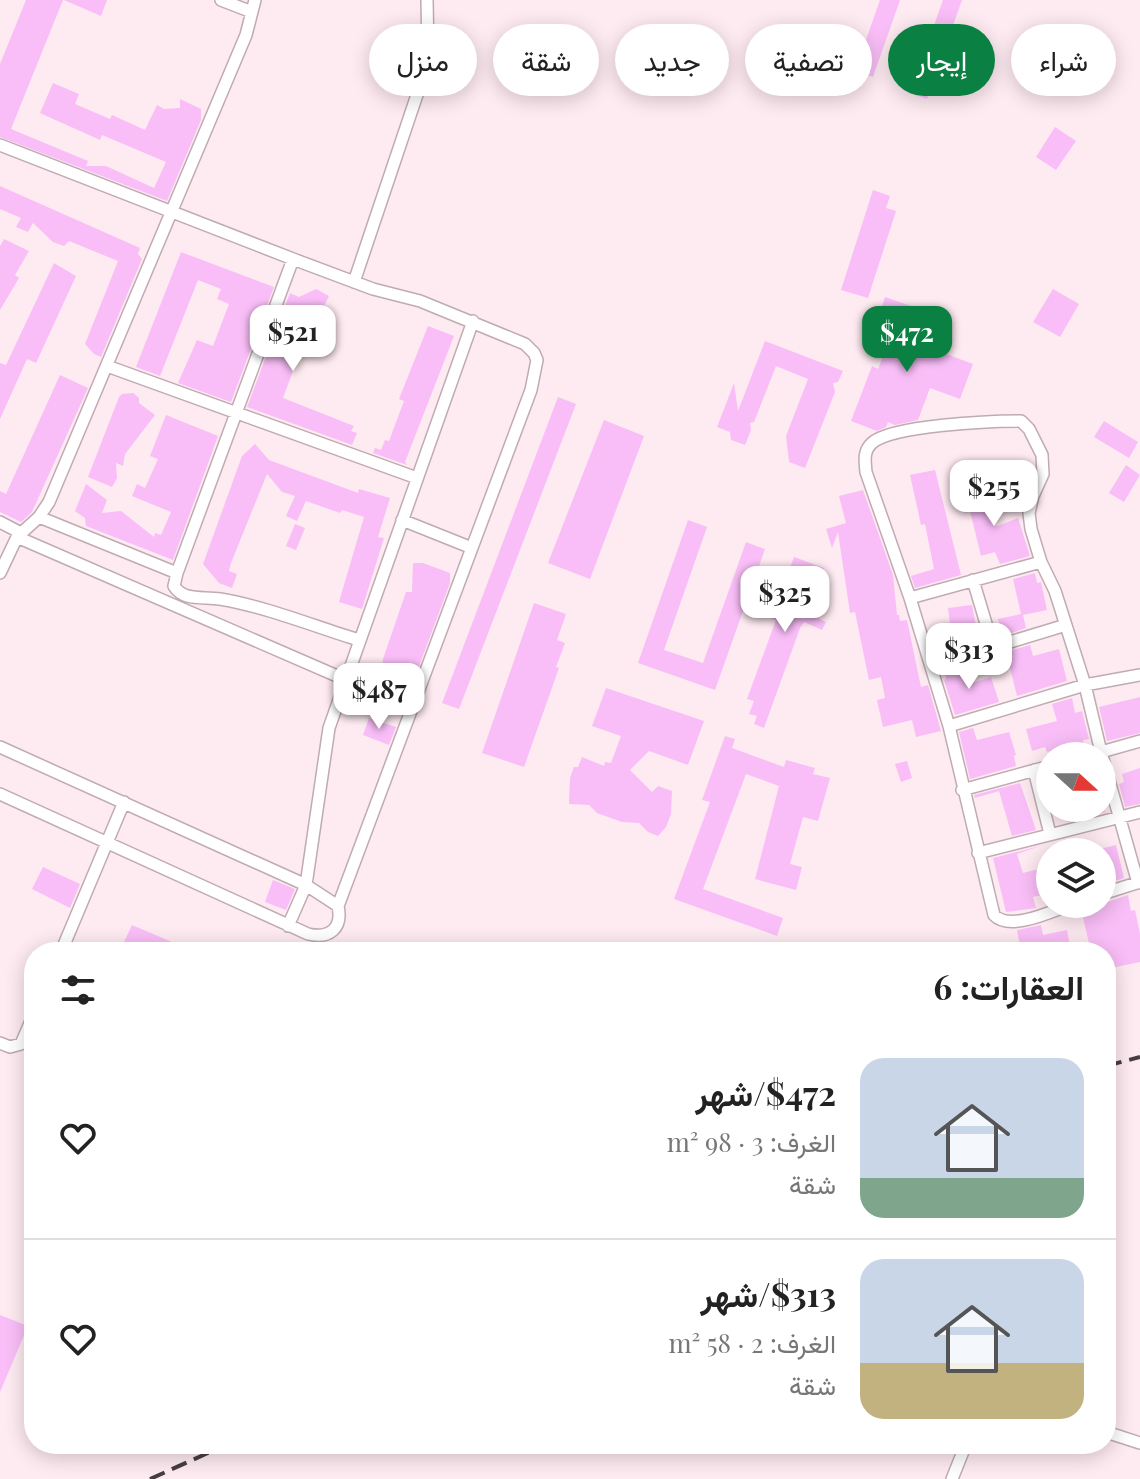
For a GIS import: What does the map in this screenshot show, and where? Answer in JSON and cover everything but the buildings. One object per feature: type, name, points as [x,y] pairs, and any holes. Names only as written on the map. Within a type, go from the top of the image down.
[{"type":"street","points":[[0,573],[19,535],[39,517],[49,502],[246,35],[254,6],[221,0]]},
{"type":"street","points":[[354,282],[425,71],[428,55],[427,0]]},
{"type":"street","points":[[0,145],[354,282],[420,301],[473,321],[525,344],[537,360],[531,390],[338,906],[338,922],[327,935],[320,937],[288,926],[0,794]]},
{"type":"street","points":[[293,259],[174,586],[187,596],[234,603],[359,640]]},
{"type":"street","points":[[288,926],[306,885],[329,728],[473,321]]},
{"type":"street","points":[[107,366],[417,478]]},
{"type":"street","points":[[1036,915],[1012,923],[1001,922],[994,915],[949,726],[910,598],[866,472],[865,455],[870,444],[885,434],[904,430],[1021,421],[1029,429],[1042,455],[1043,474],[1029,513],[1041,562],[1055,591],[1085,685],[1099,742]]},
{"type":"street","points":[[39,517],[177,573]]},
{"type":"street","points":[[402,520],[472,548]]},
{"type":"street","points":[[2,526],[344,679]]},
{"type":"street","points":[[910,598],[1041,562]]},
{"type":"street","points":[[973,580],[993,647]]},
{"type":"street","points":[[931,666],[1066,625]]},
{"type":"street","points":[[949,726],[1085,685],[1140,675]]},
{"type":"street","points":[[1116,748],[1140,741]]},
{"type":"street","points":[[0,747],[306,885],[338,906]]},
{"type":"street","points":[[962,790],[1034,770],[1050,834]]},
{"type":"street","points":[[65,942],[124,802]]},
{"type":"street","points":[[1116,802],[1139,883],[1116,890]]},
{"type":"street","points":[[978,853],[1140,812]]},
{"type":"street","points":[[0,1043],[10,1047],[21,1044],[24,1037]]},
{"type":"street","points":[[1116,1435],[1140,1443]]},
{"type":"street","points":[[952,1479],[962,1454]]},
{"type":"railway","points":[[1116,1063],[1140,1057]]},
{"type":"railway","points":[[150,1479],[206,1454]]}]
